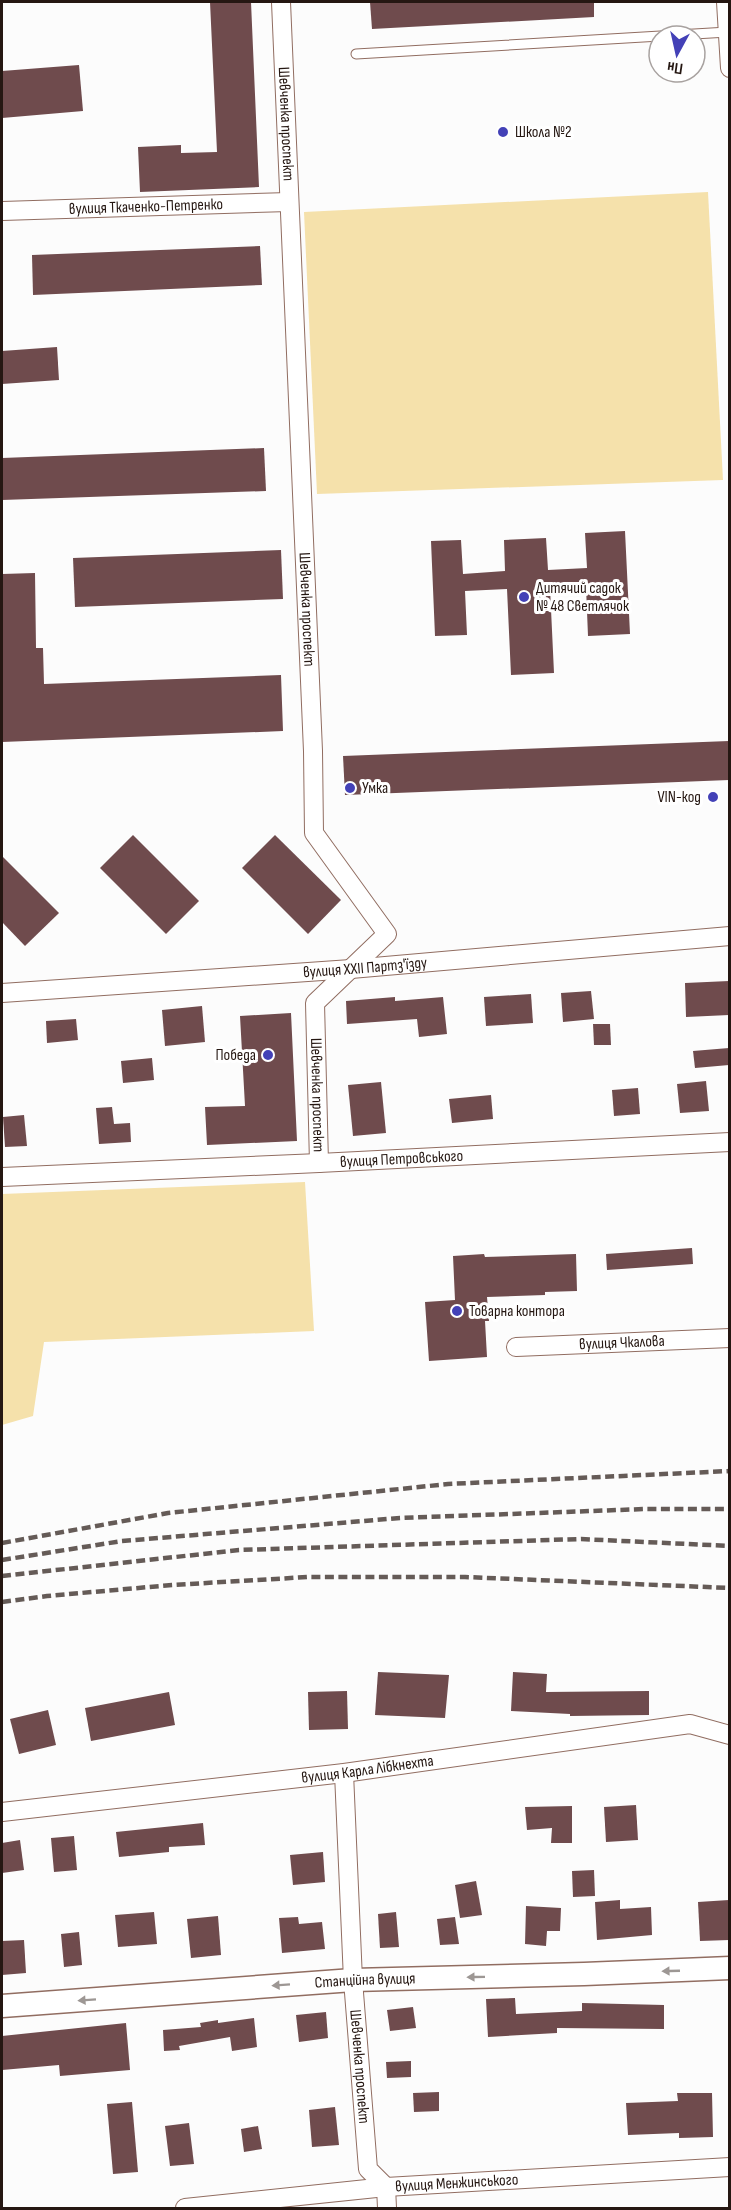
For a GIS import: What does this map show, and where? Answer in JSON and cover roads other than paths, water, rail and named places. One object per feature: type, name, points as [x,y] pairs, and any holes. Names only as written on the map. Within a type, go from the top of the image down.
[{"type":"street","name":"Шевченка проспект","points":[[281,2],[313,751],[314,833],[387,933],[315,1003],[319,1163]]},
{"type":"street","points":[[726,2],[729,68]]},
{"type":"street","name":"вулиця Ткаченко-Петренко","points":[[2,211],[289,202]]},
{"type":"street","name":"вулиця XXII Партз'їзду","points":[[2,993],[351,969],[729,936]]},
{"type":"street","name":"вулиця Петровського","points":[[2,1177],[729,1142]]},
{"type":"street","name":"вулиця Чкалова","points":[[516,1347],[729,1338]]},
{"type":"street","name":"вулиця Карла Лібкнехта","points":[[2,1812],[344,1773],[690,1724],[729,1735]]},
{"type":"street","name":"Шевченка проспект","points":[[344,1773],[353,1980],[368,2169],[386,2187]]},
{"type":"street","name":"Станційна вулиця","points":[[2,2006],[353,1980],[729,1968]]},
{"type":"street","name":"вулиця Менжинського","points":[[185,2208],[386,2187],[729,2167]]},
{"type":"street","points":[[386,2187],[387,2208]]},
{"type":"lane","points":[[356,54],[728,32]]},
{"type":"railway","points":[[2,1543],[168,1513],[448,1484],[730,1471]]},
{"type":"railway","points":[[2,1560],[122,1541],[400,1518],[646,1509],[730,1509]]},
{"type":"railway","points":[[2,1576],[239,1550],[581,1539],[730,1546]]},
{"type":"railway","points":[[2,1602],[172,1585],[308,1577],[465,1577],[730,1588]]},
{"type":"place","name":"Школа №2","points":[[503,132]]},
{"type":"place","name":"Дитячий садок № 48 Светлячок","points":[[524,597]]},
{"type":"place","name":"Умка","points":[[350,788]]},
{"type":"place","name":"VIN-код","points":[[713,797]]},
{"type":"place","name":"Победа","points":[[268,1055]]},
{"type":"place","name":"Товарна контора","points":[[457,1311]]}]
